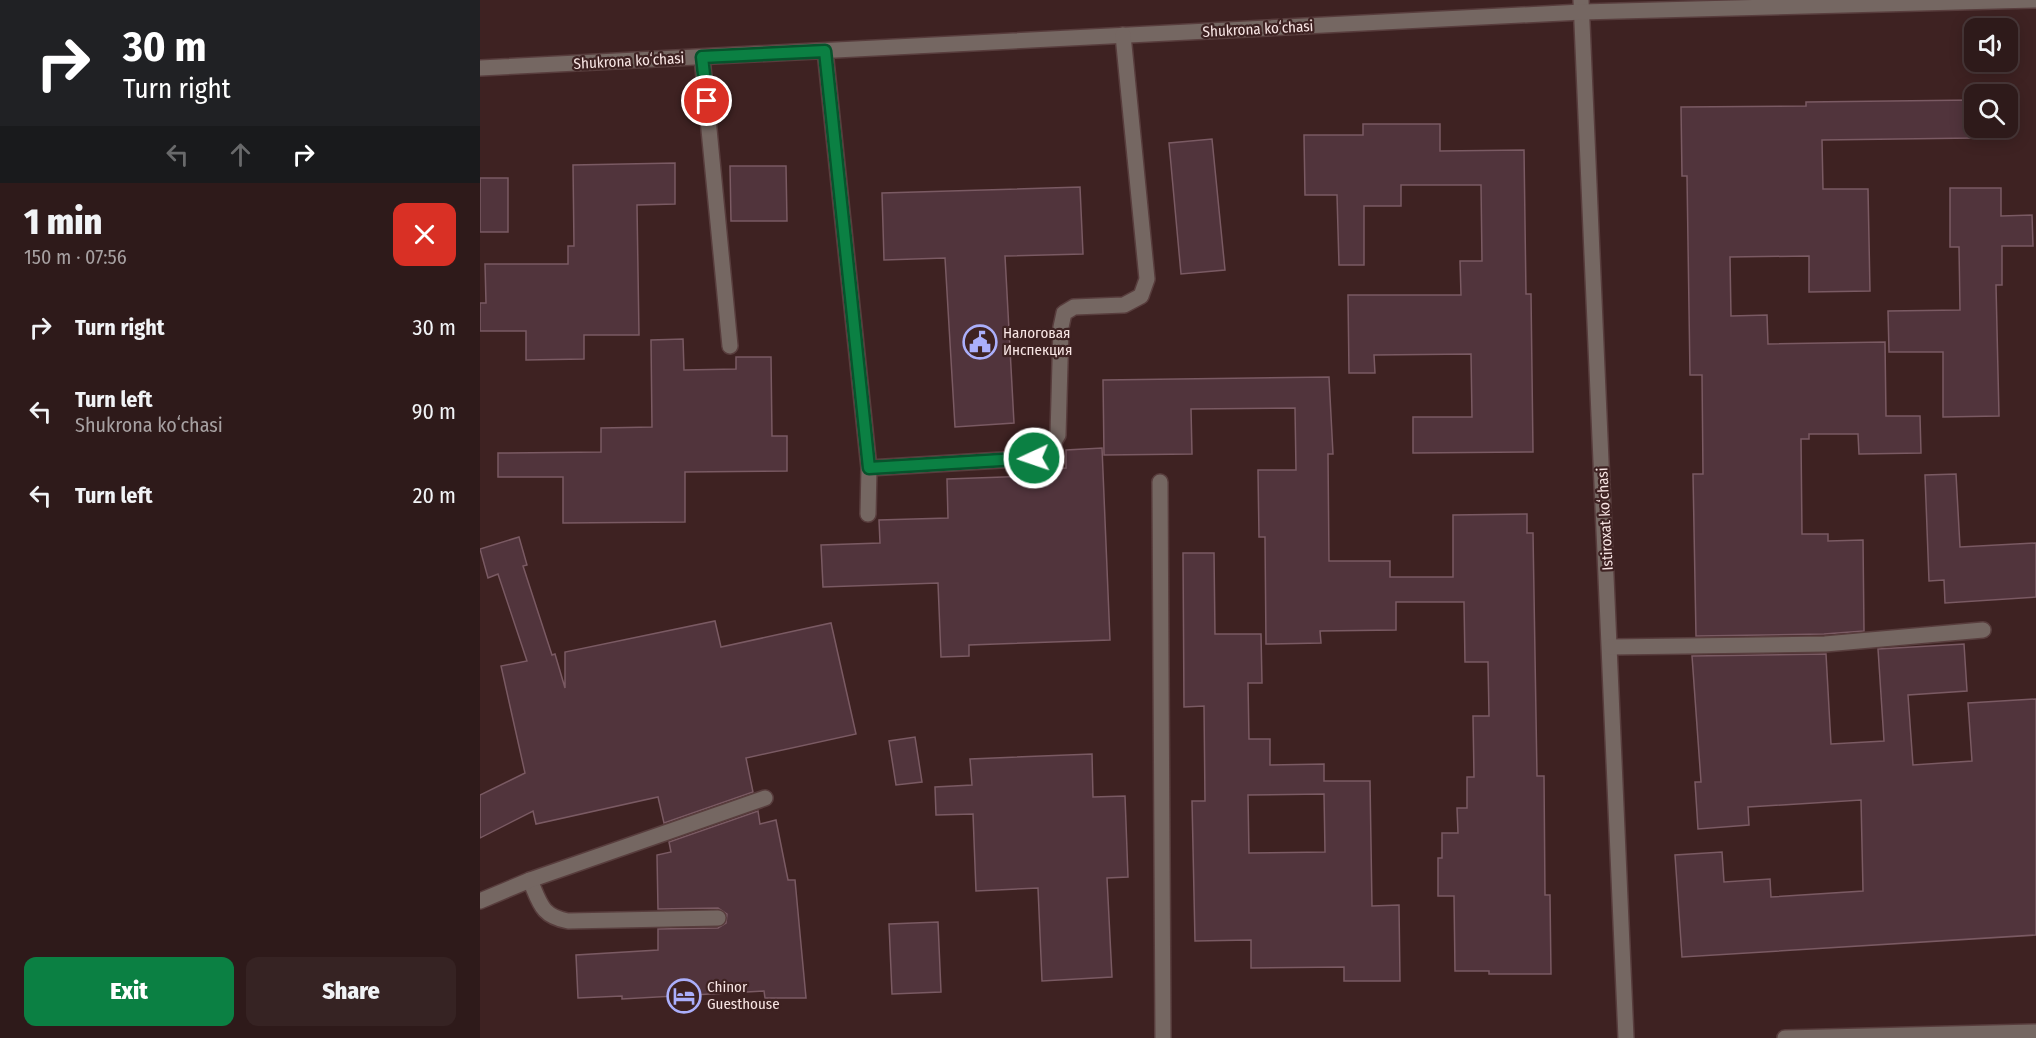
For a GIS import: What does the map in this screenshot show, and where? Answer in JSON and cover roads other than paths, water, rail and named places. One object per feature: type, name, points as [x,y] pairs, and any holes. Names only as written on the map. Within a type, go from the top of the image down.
[{"type":"street","name":"Shukrona koʻchasi","points":[[480,68],[1123,35],[1582,6],[2036,0]]},
{"type":"street","name":"Istiroxat koʻchasi","points":[[1582,6],[1626,1038]]},
{"type":"street","points":[[869,468],[1034,458],[1049,450],[1058,435],[1061,327],[1064,313],[1074,307],[1124,305],[1141,296],[1147,279],[1123,35]]},
{"type":"street","points":[[825,51],[869,468],[868,514]]},
{"type":"street","points":[[702,57],[730,346]]},
{"type":"street","points":[[1160,482],[1163,1038]]},
{"type":"street","points":[[1611,647],[1825,644],[1983,630]]},
{"type":"street","points":[[480,901],[530,880],[765,798]]},
{"type":"street","points":[[530,880],[544,911],[554,919],[568,921],[717,918]]},
{"type":"street","points":[[1785,1038],[2036,1032]]},
{"type":"place","name":"Налоговая Инспекция","points":[[980,342]]},
{"type":"place","name":"Chinor Guesthouse","points":[[684,996]]}]
